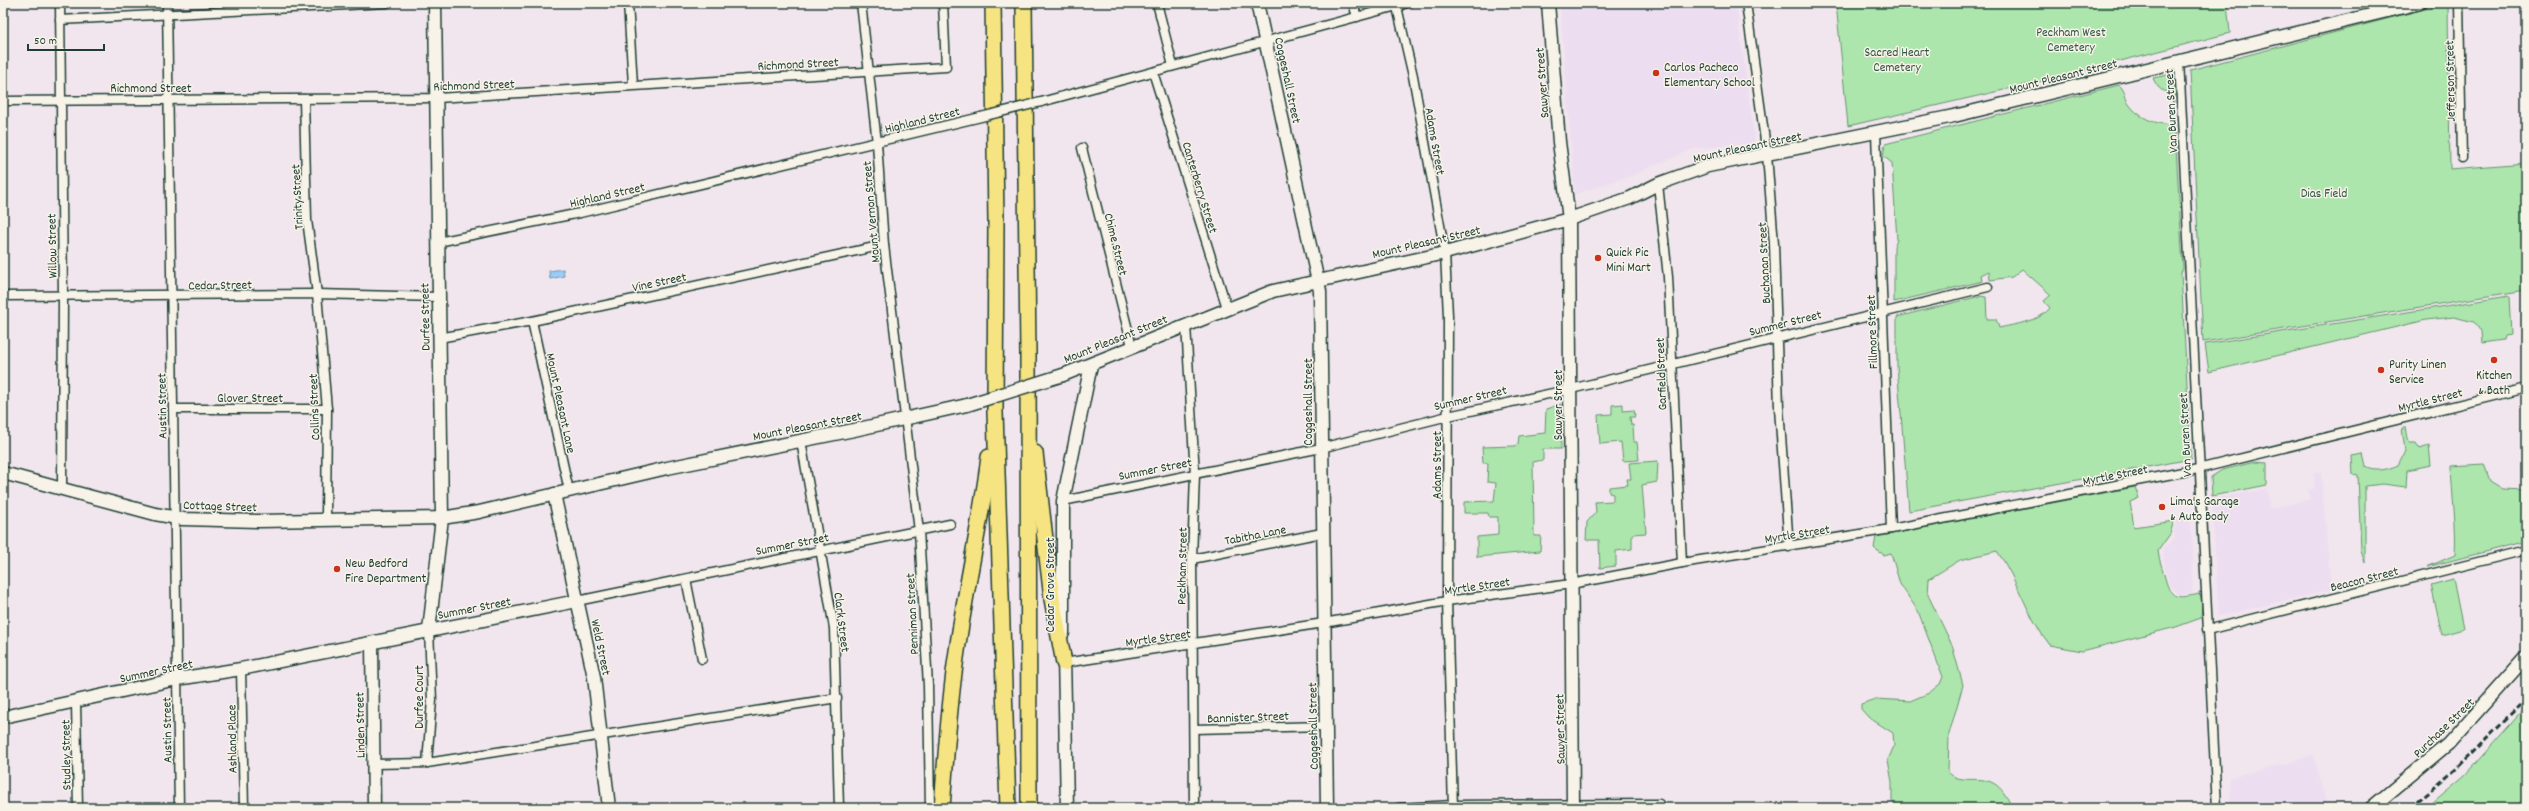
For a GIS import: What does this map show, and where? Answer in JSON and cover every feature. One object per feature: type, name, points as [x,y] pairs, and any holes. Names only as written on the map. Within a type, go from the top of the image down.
[{"type":"highway","points":[[993,3],[996,229],[995,412],[1008,808]]},
{"type":"highway","points":[[1024,3],[1028,402],[1029,808]]},
{"type":"highway","points":[[1028,402],[1051,591],[1064,664]]},
{"type":"highway","points":[[942,808],[946,744],[956,653],[981,520],[995,412]]},
{"type":"main road","name":"Durfee Street","points":[[429,630],[442,518],[435,3]]},
{"type":"main road","name":"Coggeshall Street","points":[[1257,3],[1267,41],[1318,280],[1327,808]]},
{"type":"main road","name":"Sawyer Street","points":[[1548,3],[1559,142],[1569,219],[1573,806]]},
{"type":"main road","name":"Mount Pleasant Street","points":[[442,518],[479,512],[679,465],[906,419],[966,405],[1091,365],[1132,346],[1273,291],[1445,253],[1569,219],[1630,198],[1658,184],[1708,166],[1876,133],[1972,112],[2179,60],[2420,3]]},
{"type":"main road","name":"Cedar Grove Street","points":[[1067,808],[1063,501],[1091,365]]},
{"type":"main road","name":"Cottage Street","points":[[3,473],[174,518],[228,521],[442,518]]},
{"type":"main road","name":"Weld Street","points":[[554,494],[594,677],[610,808]]},
{"type":"main road","name":"Summer Street","points":[[3,716],[76,702],[177,679],[241,669],[578,601]]},
{"type":"main road","name":"Linden Street","points":[[372,642],[374,808]]},
{"type":"main road","name":"Purchase Street","points":[[2371,808],[2448,744],[2526,657]]},
{"type":"street","name":"Willow Street","points":[[60,3],[63,297],[62,489]]},
{"type":"street","name":"Austin Street","points":[[167,3],[179,808]]},
{"type":"street","points":[[60,20],[301,5],[387,3]]},
{"type":"street","points":[[628,3],[633,85]]},
{"type":"street","name":"Mount Vernon Street","points":[[861,3],[877,143],[884,245],[906,419]]},
{"type":"street","name":"Richmond Street","points":[[3,101],[168,98],[437,98],[946,67],[944,3]]},
{"type":"street","points":[[1157,3],[1173,66]]},
{"type":"street","points":[[1353,3],[1356,17]]},
{"type":"street","name":"Highland Street","points":[[438,242],[580,213],[877,143],[1041,102],[1408,3]]},
{"type":"street","name":"Buchanan Street","points":[[1746,3],[1768,155],[1778,339],[1779,408],[1789,547]]},
{"type":"street","name":"Jefferson Street","points":[[2459,3],[2462,158]]},
{"type":"street","name":"Adams Street","points":[[1397,7],[1413,76],[1445,253],[1448,316],[1447,601],[1453,806]]},
{"type":"street","name":"Van Buren Street","points":[[2179,60],[2198,469],[2217,808]]},
{"type":"street","name":"Canterberry Street","points":[[1153,72],[1227,308]]},
{"type":"street","name":"Trinity Street","points":[[304,99],[307,220],[317,294]]},
{"type":"street","name":"Fillmore Street","points":[[1876,133],[1882,311],[1889,427],[1891,529]]},
{"type":"street","name":"Chime Street","points":[[1082,148],[1132,346]]},
{"type":"street","name":"Garfield Street","points":[[1658,184],[1668,277],[1671,364],[1682,563]]},
{"type":"street","name":"Vine Street","points":[[439,338],[532,321],[884,245]]},
{"type":"street","name":"Summer Street","points":[[1063,501],[1321,448],[1448,416],[1571,389],[1778,339],[1882,311],[1988,286]]},
{"type":"street","name":"Cedar Street","points":[[3,296],[171,297],[317,294],[438,297]]},
{"type":"street","name":"Collins Street","points":[[317,294],[327,409],[326,519]]},
{"type":"street","name":"Mount Pleasant Lane","points":[[532,321],[569,491]]},
{"type":"street","name":"Peckham Street","points":[[1186,325],[1195,474],[1192,559],[1194,808]]},
{"type":"street","name":"Myrtle Street","points":[[1064,664],[1324,623],[1447,601],[1571,584],[1682,563],[1789,547],[1891,529],[2198,469],[2526,388]]},
{"type":"street","name":"Glover Street","points":[[173,409],[327,409]]},
{"type":"street","name":"Penniman Street","points":[[906,419],[919,531],[928,686],[930,808]]},
{"type":"street","name":"Clark Street","points":[[800,441],[834,628],[840,808]]},
{"type":"street","name":"Summer Street","points":[[578,601],[950,524]]},
{"type":"street","name":"Tabitha Lane","points":[[1192,559],[1322,533]]},
{"type":"street","name":"Beacon Street","points":[[2207,630],[2526,550]]},
{"type":"street","points":[[686,579],[702,659]]},
{"type":"street","name":"Durfee Court","points":[[427,763],[432,707],[429,630]]},
{"type":"street","name":"Ashland Place","points":[[241,669],[244,808]]},
{"type":"street","points":[[374,764],[427,763],[837,698]]},
{"type":"street","name":"Studley Street","points":[[76,702],[78,808]]},
{"type":"street","name":"Bannister Street","points":[[1194,729],[1326,726]]},
{"type":"street","points":[[1398,808],[1659,804]]},
{"type":"shaded area","name":"Carlos Pacheco Elementary School","points":[[1560,3],[1736,3],[1755,143],[1693,149],[1630,176],[1575,194]]},
{"type":"shaded area","points":[[2321,472],[2331,590],[2219,616],[2212,498],[2267,489],[2269,507],[2272,508],[2311,499],[2308,490],[2315,488],[2314,474]]},
{"type":"shaded area","points":[[2190,516],[2193,553],[2192,594],[2179,595],[2169,583],[2162,554],[2164,547],[2174,539],[2177,519]]},
{"type":"shaded area","points":[[2313,754],[2328,808],[2231,808],[2230,777],[2294,762]]},
{"type":"green space","name":"Sacred Heart Cemetery","points":[[1836,3],[2227,3],[2230,33],[2038,82],[1848,126]]},
{"type":"green space","name":"Dias Field","points":[[2448,3],[2450,169],[2526,163],[2526,290],[2203,342],[2190,70]]},
{"type":"green space","points":[[2173,74],[2176,91],[2173,103],[2169,92],[2163,91],[2159,88],[2153,78]]},
{"type":"green space","points":[[2119,85],[2124,91],[2128,103],[2137,113],[2153,122],[2172,125],[2175,130],[2183,268],[2181,273],[2191,459],[1909,511],[1897,366],[1897,317],[1980,296],[1986,297],[1987,319],[1996,319],[1999,328],[2027,322],[2046,313],[2050,308],[2044,301],[2051,295],[2022,269],[2012,277],[1990,280],[1989,271],[1981,275],[1982,281],[1979,282],[1894,302],[1894,247],[1897,240],[1892,163],[1883,156],[1885,144]]},
{"type":"green space","points":[[2509,296],[2511,335],[2504,336],[2503,340],[2482,343],[2481,332],[2474,322],[2454,317],[2426,320],[2209,372],[2205,344]]},
{"type":"green space","points":[[1561,404],[1561,449],[1543,449],[1543,460],[1533,462],[1534,536],[1541,536],[1540,551],[1477,557],[1477,537],[1498,535],[1498,517],[1489,517],[1488,513],[1464,513],[1464,502],[1494,501],[1496,483],[1487,482],[1488,463],[1483,463],[1482,447],[1515,446],[1518,444],[1519,436],[1545,433],[1546,409]]},
{"type":"green space","points":[[1623,404],[1623,411],[1634,410],[1635,417],[1630,417],[1631,425],[1633,425],[1634,442],[1637,442],[1639,460],[1623,461],[1621,442],[1600,444],[1598,415],[1612,414],[1612,405]]},
{"type":"green space","points":[[2402,428],[2406,428],[2409,443],[2416,443],[2420,449],[2429,446],[2431,465],[2407,470],[2406,487],[2383,484],[2365,486],[2365,563],[2361,551],[2358,475],[2353,474],[2352,456],[2363,454],[2366,467],[2374,470],[2387,469],[2398,465],[2405,451]]},
{"type":"green space","points":[[1658,461],[1657,482],[1642,485],[1646,533],[1632,534],[1632,549],[1616,551],[1616,566],[1600,568],[1599,540],[1586,540],[1587,522],[1596,512],[1595,502],[1613,501],[1613,494],[1609,493],[1609,487],[1628,485],[1627,479],[1631,479],[1629,463]]},
{"type":"green space","points":[[2255,462],[2267,463],[2267,485],[2212,496],[2211,477],[2222,470]]},
{"type":"green space","points":[[2484,464],[2490,481],[2503,489],[2526,490],[2526,541],[2427,567],[2455,555],[2455,522],[2451,466]]},
{"type":"green space","points":[[2135,487],[2139,498],[2130,502],[2134,527],[2174,521],[2170,534],[2158,551],[2160,562],[2167,585],[2173,594],[2181,597],[2200,594],[2202,603],[2201,618],[2176,627],[2082,651],[2050,645],[2035,623],[2011,574],[1997,551],[1960,560],[1929,579],[1928,595],[1952,645],[1963,685],[1949,734],[1948,772],[1958,778],[1982,780],[1993,783],[2002,791],[2013,808],[1897,808],[1892,801],[1892,782],[1888,760],[1894,746],[1893,733],[1868,717],[1861,709],[1861,704],[1875,699],[1910,701],[1929,693],[1940,684],[1943,677],[1918,611],[1900,584],[1891,553],[1884,555],[1874,548],[1876,537]]},
{"type":"green space","points":[[2453,579],[2463,629],[2442,635],[2431,585]]},
{"type":"green space","points":[[2526,707],[2526,796],[2518,804],[2509,808],[2426,808],[2465,775]]},
{"type":"water","points":[[563,269],[564,276],[550,279],[549,271]]},
{"type":"railway","points":[[2411,808],[2455,770],[2526,700]]},
{"type":"place","name":"Carlos Pacheco Elementary School","points":[[1656,73]]},
{"type":"place","name":"Quick Pic Mini Mart","points":[[1598,258]]},
{"type":"place","name":"Kitchen & Bath","points":[[2494,360]]},
{"type":"place","name":"Purity Linen Service","points":[[2381,370]]},
{"type":"place","name":"Lima's Garage & Auto Body","points":[[2162,507]]},
{"type":"place","name":"New Bedford Fire Department","points":[[337,569]]},
{"type":"park label","name":"Peckham West Cemetery","points":[[2071,38]]}]
